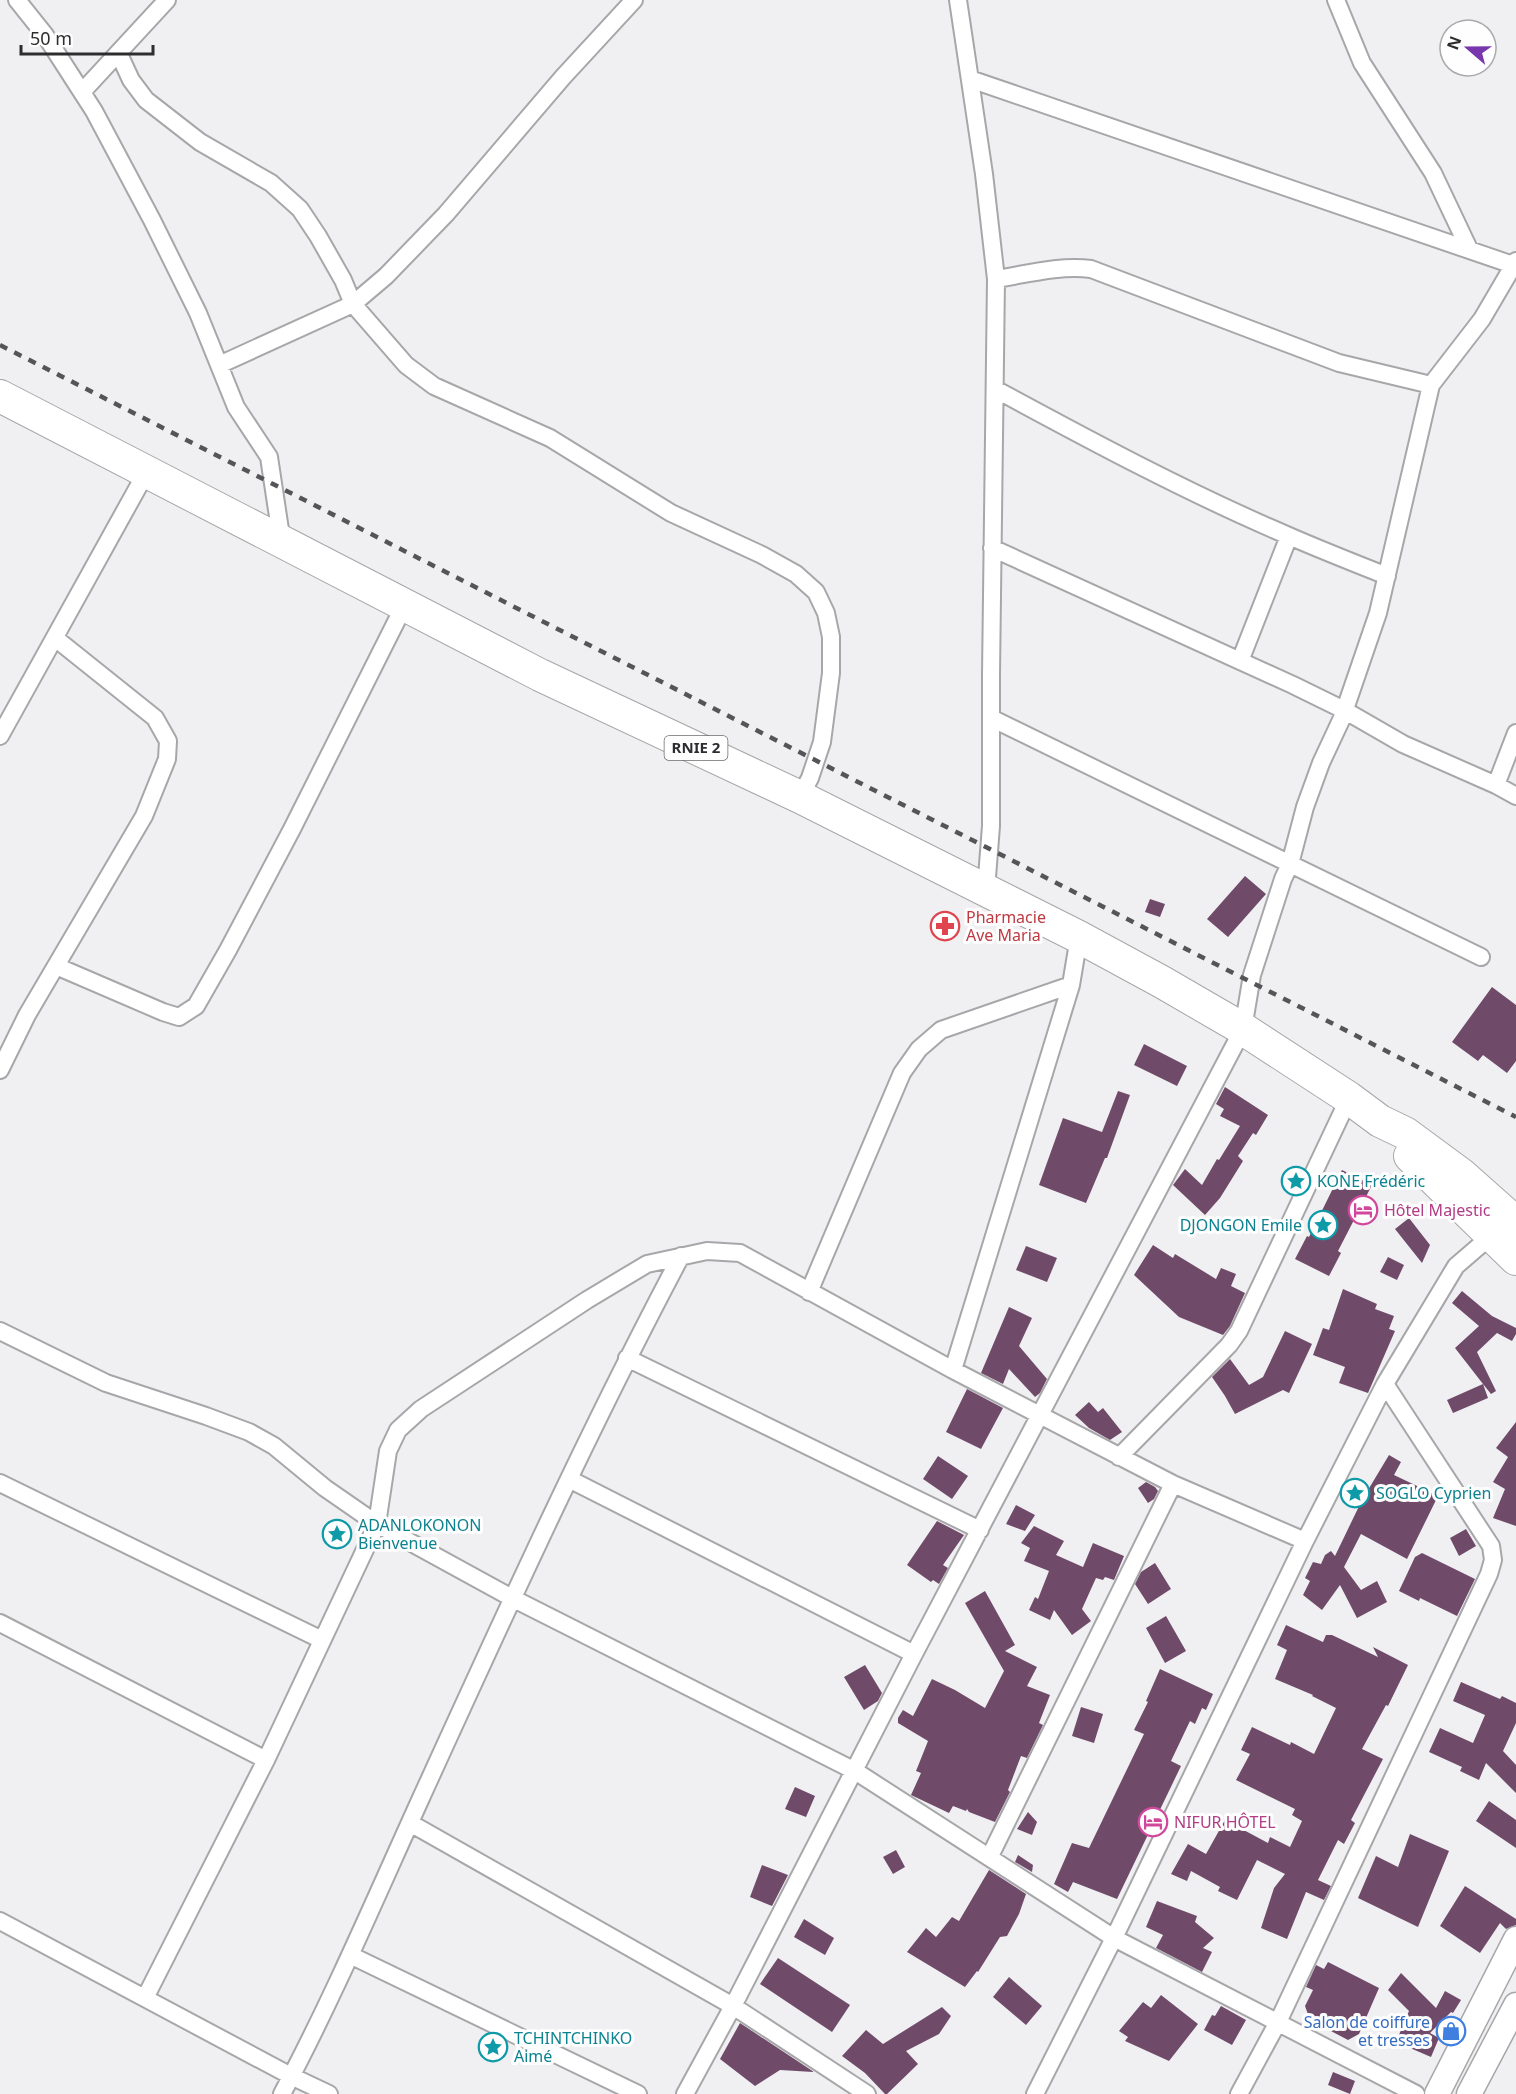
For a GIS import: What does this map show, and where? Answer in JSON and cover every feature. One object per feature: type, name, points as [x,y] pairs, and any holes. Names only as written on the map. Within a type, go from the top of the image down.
[{"type":"highway","name":"RNIE 2","points":[[0,396],[540,675],[800,797],[1079,937],[1243,1029],[1380,1121],[1398,1144],[1504,1229],[1516,1259]]},
{"type":"street","points":[[17,0],[45,35],[94,111],[198,313],[236,407],[270,457],[282,543]]},
{"type":"street","points":[[82,92],[167,0]]},
{"type":"street","points":[[219,365],[353,304],[386,276],[446,214],[563,77],[634,0]]},
{"type":"street","points":[[958,0],[984,174],[996,279],[991,826],[986,890]]},
{"type":"street","points":[[1336,0],[1362,63],[1433,173],[1469,249]]},
{"type":"street","points":[[119,54],[131,80],[146,100],[200,142],[271,183],[300,209],[343,280],[353,304],[406,365],[434,386],[549,438],[671,513],[762,555],[796,574],[816,592],[826,614],[831,638],[831,673],[822,742],[810,777],[800,797]]},
{"type":"street","points":[[685,2094],[1243,1029],[1252,975],[1290,864],[1305,807],[1359,673],[1378,613],[1431,385],[1482,319],[1515,264],[970,79]]},
{"type":"street","points":[[996,279],[1054,269],[1076,267],[1091,269],[1339,363],[1431,385]]},
{"type":"street","points":[[995,389],[1187,489],[1288,536],[1387,576]]},
{"type":"street","points":[[1,731],[147,471]]},
{"type":"street","points":[[1240,661],[1288,536]]},
{"type":"street","points":[[992,548],[1344,710],[1403,744],[1516,796]]},
{"type":"street","points":[[56,966],[179,1017],[196,1006],[292,829],[404,606]]},
{"type":"street","points":[[0,1070],[27,1015],[144,816],[167,759],[168,741],[155,718],[55,638]]},
{"type":"street","points":[[991,718],[1481,957]]},
{"type":"street","points":[[1496,785],[1516,733]]},
{"type":"street","points":[[952,1370],[1071,985],[1079,937]]},
{"type":"street","points":[[809,1292],[902,1074],[919,1048],[941,1030],[1071,985]]},
{"type":"street","points":[[1119,1457],[1229,1345],[1239,1331],[1348,1098]]},
{"type":"street","points":[[1035,2094],[1114,1938],[1305,1541],[1385,1384],[1456,1266],[1504,1229]]},
{"type":"street","points":[[145,1998],[266,1760],[377,1524],[388,1451],[398,1430],[421,1409],[587,1300],[647,1264],[707,1251],[740,1253],[952,1370],[1119,1457],[1173,1484],[1305,1541]]},
{"type":"street","points":[[282,2094],[350,1955],[512,1598],[627,1359],[681,1256]]},
{"type":"street","points":[[0,1331],[106,1383],[249,1432],[274,1446],[325,1488],[377,1524],[512,1598],[855,1771],[1114,1938],[1416,2094]]},
{"type":"street","points":[[627,1359],[980,1530]]},
{"type":"street","points":[[1239,2094],[1278,2022],[1489,1574],[1493,1560],[1491,1546],[1385,1384]]},
{"type":"street","points":[[569,1479],[914,1654]]},
{"type":"street","points":[[0,1483],[322,1640]]},
{"type":"street","points":[[990,1856],[1173,1484]]},
{"type":"street","points":[[0,1623],[266,1760]]},
{"type":"street","points":[[410,1823],[733,2006],[867,2094]]},
{"type":"street","points":[[0,1921],[329,2094]]},
{"type":"street","points":[[1437,2094],[1516,1939]]},
{"type":"street","points":[[350,1955],[638,2094]]},
{"type":"street","points":[[1469,2094],[1516,2005]]},
{"type":"building","points":[[1245,876],[1266,894],[1228,937],[1207,919]]},
{"type":"building","points":[[1150,899],[1165,904],[1160,917],[1145,912]]},
{"type":"building","points":[[1492,987],[1516,1005],[1516,1061],[1507,1073],[1483,1055],[1478,1061],[1452,1042]]},
{"type":"building","points":[[1144,1044],[1187,1066],[1177,1086],[1134,1065]]},
{"type":"building","points":[[1225,1087],[1268,1115],[1256,1135],[1253,1133],[1238,1156],[1243,1161],[1220,1198],[1205,1215],[1173,1185],[1185,1169],[1202,1185],[1240,1126],[1220,1116],[1224,1109],[1216,1104]]},
{"type":"building","points":[[1118,1091],[1130,1095],[1107,1158],[1105,1158],[1086,1203],[1039,1185],[1063,1118],[1102,1132]]},
{"type":"building","points":[[1342,1170],[1372,1185],[1338,1251],[1341,1253],[1329,1276],[1295,1259],[1307,1236],[1309,1237]]},
{"type":"building","points":[[1409,1218],[1430,1245],[1422,1263],[1395,1229]]},
{"type":"building","points":[[1153,1245],[1173,1258],[1175,1254],[1216,1279],[1221,1268],[1236,1274],[1231,1286],[1245,1293],[1230,1326],[1223,1335],[1179,1317],[1134,1275]]},
{"type":"building","points":[[1026,1246],[1057,1258],[1047,1282],[1016,1270]]},
{"type":"building","points":[[1388,1257],[1404,1265],[1397,1280],[1380,1272]]},
{"type":"building","points":[[1343,1289],[1377,1304],[1375,1309],[1394,1316],[1389,1329],[1395,1331],[1368,1393],[1339,1383],[1345,1367],[1313,1355],[1323,1328],[1329,1330]]},
{"type":"building","points":[[1462,1291],[1492,1316],[1516,1328],[1512,1341],[1497,1333],[1477,1352],[1496,1391],[1491,1394],[1455,1348],[1479,1326],[1452,1303]]},
{"type":"building","points":[[1009,1307],[1032,1318],[1019,1346],[1047,1379],[1040,1393],[1035,1397],[1009,1369],[1003,1384],[981,1373]]},
{"type":"building","points":[[1285,1331],[1312,1344],[1289,1393],[1283,1390],[1235,1414],[1212,1377],[1230,1359],[1249,1385],[1263,1377]]},
{"type":"building","points":[[1483,1384],[1488,1398],[1453,1413],[1447,1400]]},
{"type":"building","points":[[967,1389],[1003,1408],[981,1449],[946,1432]]},
{"type":"building","points":[[1089,1402],[1098,1412],[1103,1408],[1122,1432],[1110,1440],[1089,1428],[1075,1415]]},
{"type":"building","points":[[1516,1422],[1516,1526],[1493,1518],[1505,1489],[1493,1482],[1508,1457],[1496,1448]]},
{"type":"building","points":[[1389,1455],[1401,1462],[1394,1475],[1438,1496],[1407,1559],[1361,1534],[1344,1567],[1361,1590],[1377,1581],[1387,1602],[1357,1618],[1340,1585],[1322,1610],[1303,1595],[1310,1581],[1305,1578],[1313,1562],[1321,1564],[1325,1555],[1331,1551],[1335,1556],[1362,1500]]},
{"type":"building","points":[[938,1456],[968,1476],[952,1499],[923,1479]]},
{"type":"building","points":[[1146,1482],[1158,1491],[1154,1499],[1148,1503],[1138,1488]]},
{"type":"building","points":[[1016,1505],[1035,1515],[1025,1531],[1006,1524]]},
{"type":"building","points":[[937,1521],[964,1535],[943,1565],[948,1568],[939,1584],[933,1580],[931,1582],[907,1565]]},
{"type":"building","points":[[1034,1526],[1064,1541],[1056,1555],[1083,1567],[1093,1543],[1124,1556],[1114,1580],[1105,1577],[1103,1580],[1096,1578],[1082,1609],[1091,1621],[1072,1635],[1054,1610],[1050,1620],[1029,1610],[1035,1597],[1038,1599],[1049,1571],[1024,1561],[1030,1548],[1021,1543]]},
{"type":"building","points":[[1466,1529],[1476,1546],[1459,1556],[1450,1538]]},
{"type":"building","points":[[1422,1553],[1475,1579],[1457,1616],[1420,1598],[1419,1601],[1399,1591],[1415,1557]]},
{"type":"building","points":[[1155,1563],[1171,1589],[1148,1604],[1135,1584],[1141,1572]]},
{"type":"building","points":[[985,1591],[1015,1645],[1005,1651],[1037,1667],[1027,1686],[1050,1695],[1039,1723],[1043,1725],[1027,1758],[1021,1756],[1008,1790],[1010,1792],[995,1822],[969,1812],[967,1809],[966,1811],[953,1806],[949,1813],[911,1795],[921,1773],[916,1771],[928,1741],[898,1723],[903,1710],[913,1716],[932,1679],[985,1708],[1004,1671],[965,1603]]},
{"type":"building","points":[[1166,1616],[1186,1651],[1165,1663],[1146,1628]]},
{"type":"building","points":[[1286,1625],[1323,1642],[1326,1635],[1332,1635],[1378,1657],[1373,1647],[1408,1665],[1388,1706],[1386,1705],[1362,1749],[1383,1759],[1351,1820],[1355,1823],[1344,1844],[1338,1840],[1318,1880],[1331,1886],[1324,1900],[1306,1892],[1287,1939],[1261,1928],[1274,1888],[1285,1874],[1257,1860],[1237,1900],[1218,1891],[1220,1887],[1191,1871],[1187,1881],[1171,1874],[1188,1844],[1206,1854],[1225,1820],[1268,1843],[1270,1837],[1290,1847],[1302,1821],[1292,1815],[1295,1809],[1236,1780],[1250,1754],[1241,1750],[1252,1727],[1290,1745],[1291,1742],[1314,1754],[1336,1708],[1313,1695],[1275,1679],[1287,1650],[1277,1645]]},
{"type":"building","points":[[865,1665],[882,1693],[878,1701],[864,1710],[844,1677]]},
{"type":"building","points":[[1160,1669],[1213,1694],[1206,1710],[1202,1708],[1195,1724],[1190,1721],[1171,1761],[1181,1766],[1117,1899],[1073,1882],[1068,1892],[1054,1884],[1072,1843],[1089,1848],[1144,1734],[1134,1730],[1148,1702],[1146,1701]]},
{"type":"building","points":[[1461,1682],[1500,1699],[1502,1696],[1516,1703],[1516,1723],[1503,1751],[1516,1765],[1516,1793],[1486,1763],[1479,1780],[1460,1771],[1462,1767],[1429,1752],[1440,1728],[1473,1743],[1485,1715],[1453,1701]]},
{"type":"building","points":[[1081,1707],[1103,1714],[1094,1743],[1072,1736]]},
{"type":"building","points":[[795,1787],[815,1796],[806,1817],[785,1809]]},
{"type":"building","points":[[1489,1801],[1516,1820],[1516,1848],[1476,1821]]},
{"type":"building","points":[[1028,1812],[1037,1822],[1032,1835],[1017,1829]]},
{"type":"building","points":[[1410,1834],[1449,1851],[1418,1927],[1358,1898],[1376,1856],[1398,1867]]},
{"type":"building","points":[[896,1850],[905,1867],[893,1874],[883,1857]]},
{"type":"building","points":[[1018,1855],[1033,1865],[1032,1872],[1015,1862]]},
{"type":"building","points":[[762,1865],[788,1875],[772,1906],[750,1897]]},
{"type":"building","points":[[989,1870],[1026,1894],[1019,1914],[1007,1936],[1000,1937],[978,1972],[965,1987],[907,1952],[926,1928],[936,1937],[952,1917],[959,1921]]},
{"type":"building","points":[[1465,1886],[1516,1919],[1516,1925],[1506,1929],[1500,1923],[1480,1953],[1440,1926]]},
{"type":"building","points":[[1157,1901],[1197,1916],[1195,1922],[1214,1938],[1203,1948],[1212,1952],[1202,1972],[1156,1948],[1163,1935],[1146,1927]]},
{"type":"building","points":[[804,1919],[834,1938],[825,1955],[794,1937]]},
{"type":"building","points":[[778,1958],[850,2005],[832,2032],[760,1984]]},
{"type":"building","points":[[1328,1962],[1379,1988],[1359,2034],[1348,2040],[1310,2020],[1305,2006],[1313,1990],[1306,1987],[1316,1965],[1324,1969]]},
{"type":"building","points":[[1401,1973],[1436,2008],[1445,1991],[1461,2000],[1453,2013],[1451,2012],[1430,2033],[1439,2038],[1431,2057],[1396,2042],[1409,2011],[1388,1990]]},
{"type":"building","points":[[1009,1977],[1042,2006],[1026,2025],[993,1997]]},
{"type":"building","points":[[1161,1995],[1198,2024],[1169,2061],[1125,2041],[1128,2037],[1119,2031],[1143,2002],[1151,2008]]},
{"type":"building","points":[[1221,2006],[1246,2020],[1232,2045],[1204,2030],[1212,2015],[1215,2016]]},
{"type":"building","points":[[942,2007],[951,2016],[939,2034],[906,2051],[918,2064],[887,2094],[865,2073],[842,2056],[866,2030],[883,2044]]},
{"type":"building","points":[[740,2023],[814,2072],[780,2070],[755,2086],[720,2059]]},
{"type":"building","points":[[1333,2072],[1355,2081],[1350,2094],[1328,2085]]},
{"type":"railway","points":[[0,345],[1516,1117]]},
{"type":"place","name":"Pharmacie Ave Maria","points":[[945,926]]},
{"type":"place","name":"KONE Frédéric","points":[[1296,1181]]},
{"type":"place","name":"Hôtel Majestic","points":[[1363,1210]]},
{"type":"place","name":"DJONGON Emile","points":[[1323,1225]]},
{"type":"place","name":"SOGLO Cyprien","points":[[1355,1493]]},
{"type":"place","name":"ADANLOKONON Bienvenue","points":[[337,1534]]},
{"type":"place","name":"NIFUR HÔTEL","points":[[1153,1822]]},
{"type":"place","name":"Salon de coiffure et tresses","points":[[1451,2031]]},
{"type":"place","name":"TCHINTCHINKO Aimé","points":[[493,2047]]}]
